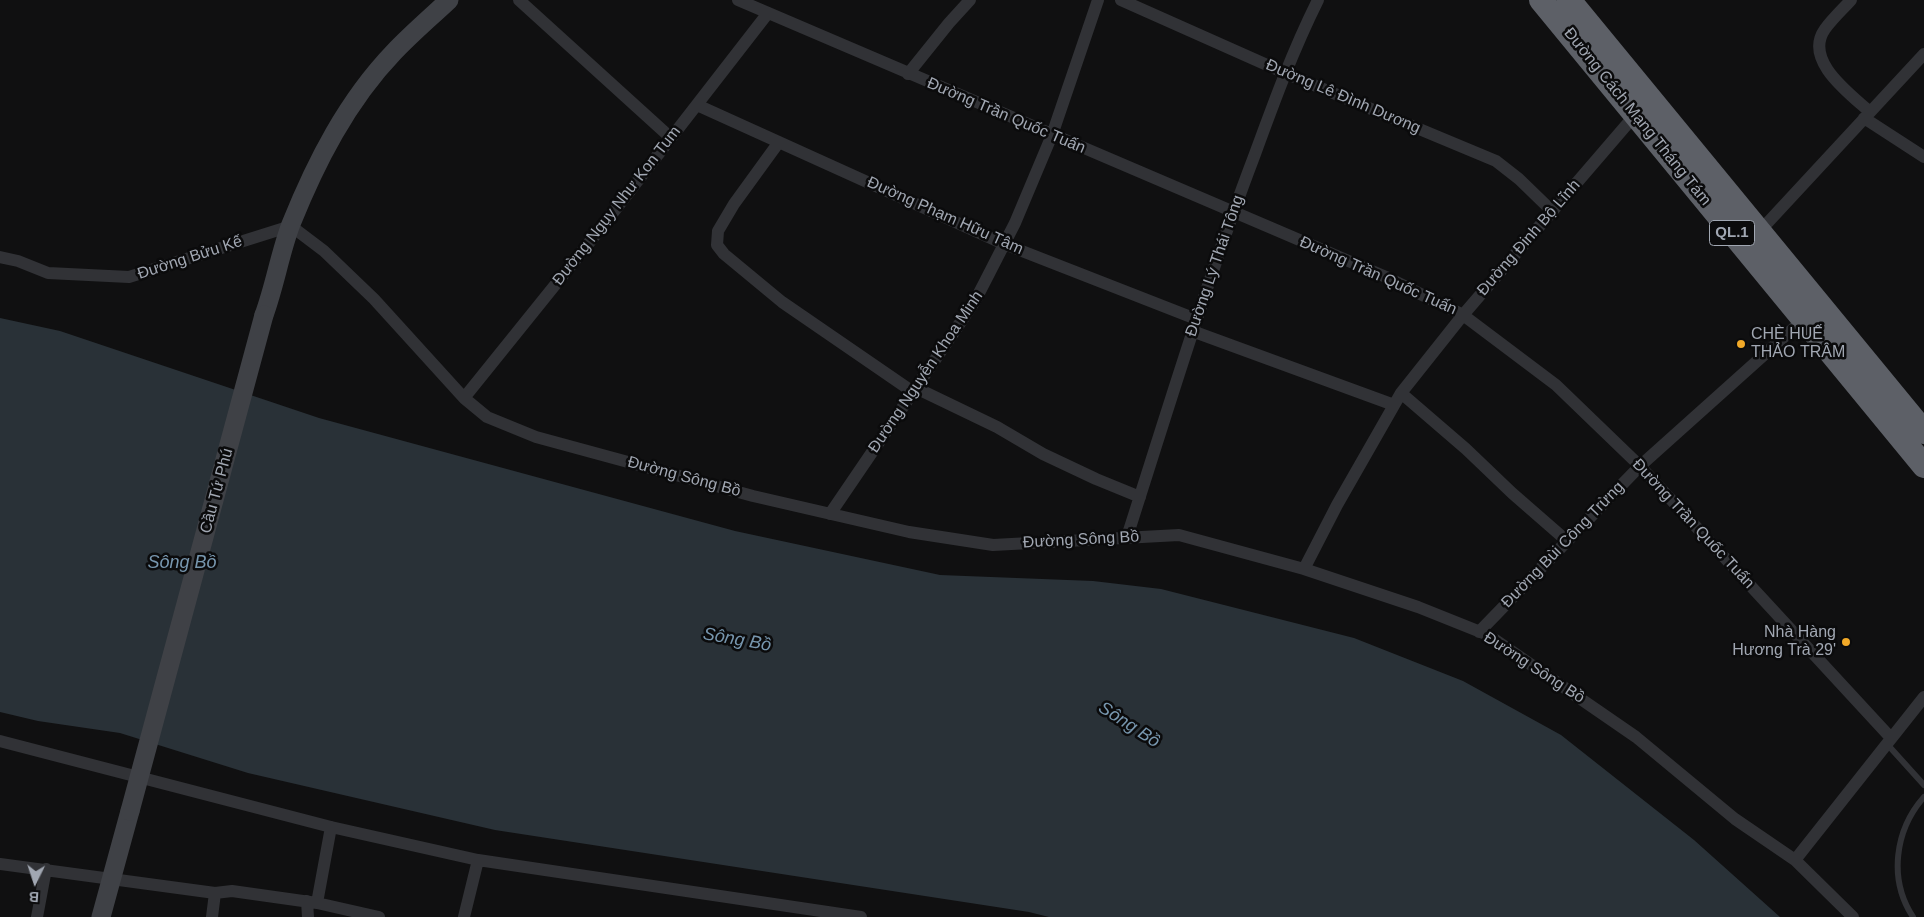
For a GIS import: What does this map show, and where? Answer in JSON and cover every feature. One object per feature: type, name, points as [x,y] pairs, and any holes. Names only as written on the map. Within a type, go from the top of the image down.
[{"type":"highway","name":"Đường Cách Mạng Tháng Tám","points":[[1541,0],[1924,466]]},
{"type":"highway","name":"Đường Cách Mạng Tháng Tám","points":[[1569,0],[1924,432]]},
{"type":"main road","name":"Cầu Tứ Phú","points":[[101,917],[264,315],[291,226],[316,164],[354,101],[394,52],[449,0]]},
{"type":"street","points":[[519,0],[672,138]]},
{"type":"street","name":"Đường Trần Quốc Tuấn","points":[[738,0],[1386,278],[1463,315],[1556,386],[1640,466],[1889,741]]},
{"type":"street","points":[[908,74],[948,23],[970,0]]},
{"type":"street","name":"Đường Nguyễn Khoa Minh","points":[[830,514],[975,301],[1015,223],[1052,135],[1098,0]]},
{"type":"street","name":"Đường Lê Đình Dương","points":[[1121,0],[1285,73],[1496,161],[1518,178],[1552,211]]},
{"type":"street","name":"Đường Lý Thái Tông","points":[[1128,537],[1194,325],[1232,213],[1285,73],[1318,0]]},
{"type":"street","points":[[1852,0],[1824,30],[1819,46],[1820,57],[1825,66],[1867,115],[1924,158]]},
{"type":"street","name":"Đường Ngụy Như Kon Tum","points":[[464,398],[672,138],[768,13]]},
{"type":"street","points":[[1759,232],[1924,54]]},
{"type":"street","name":"Đường Phạm Hữu Tâm","points":[[697,105],[1004,244],[1194,325],[1394,405]]},
{"type":"street","name":"Đường Đinh Bộ Lĩnh","points":[[1304,569],[1337,505],[1401,393],[1463,315],[1635,115]]},
{"type":"street","points":[[778,142],[718,231],[717,244],[724,254],[782,302],[915,390],[998,427],[1043,454],[1140,498]]},
{"type":"street","name":"Đường Bửu Kế","points":[[0,257],[18,261],[48,274],[129,278],[291,226]]},
{"type":"street","name":"Đường Sông Bồ","points":[[291,226],[324,251],[374,299],[464,398],[487,417],[536,437],[753,496],[910,532],[993,546],[1179,535],[1304,569],[1418,607],[1488,635],[1636,737],[1735,819],[1795,860],[1853,917]]},
{"type":"street","name":"Đường Bùi Công Trừng","points":[[1479,632],[1640,466],[1804,319]]},
{"type":"street","points":[[1401,393],[1567,541]]},
{"type":"street","points":[[1795,860],[1924,697]]},
{"type":"street","points":[[0,741],[331,827],[478,860],[794,912],[860,917]]},
{"type":"street","points":[[308,917],[331,827]]},
{"type":"street","points":[[464,917],[478,860]]},
{"type":"street","points":[[0,864],[215,893],[232,891],[312,902],[379,917]]},
{"type":"street","points":[[37,917],[46,869]]},
{"type":"street","points":[[212,917],[215,893]]},
{"type":"lane","points":[[1889,741],[1924,784]]},
{"type":"lane","points":[[1913,917],[1899,884],[1898,853],[1906,823],[1924,797]]},
{"type":"water","name":"Sông Bồ","points":[[0,318],[60,331],[319,418],[735,531],[940,575],[1093,581],[1161,589],[1354,638],[1463,681],[1561,735],[1694,840],[1780,917],[1049,917],[1029,912],[495,830],[248,773],[120,733],[38,721],[0,712]]},
{"type":"place","name":"CHÈ HUẾ THẢO TRÂM","points":[[1741,344]]},
{"type":"place","name":"Nhà Hàng Hương Trà 29'","points":[[1846,642]]}]
